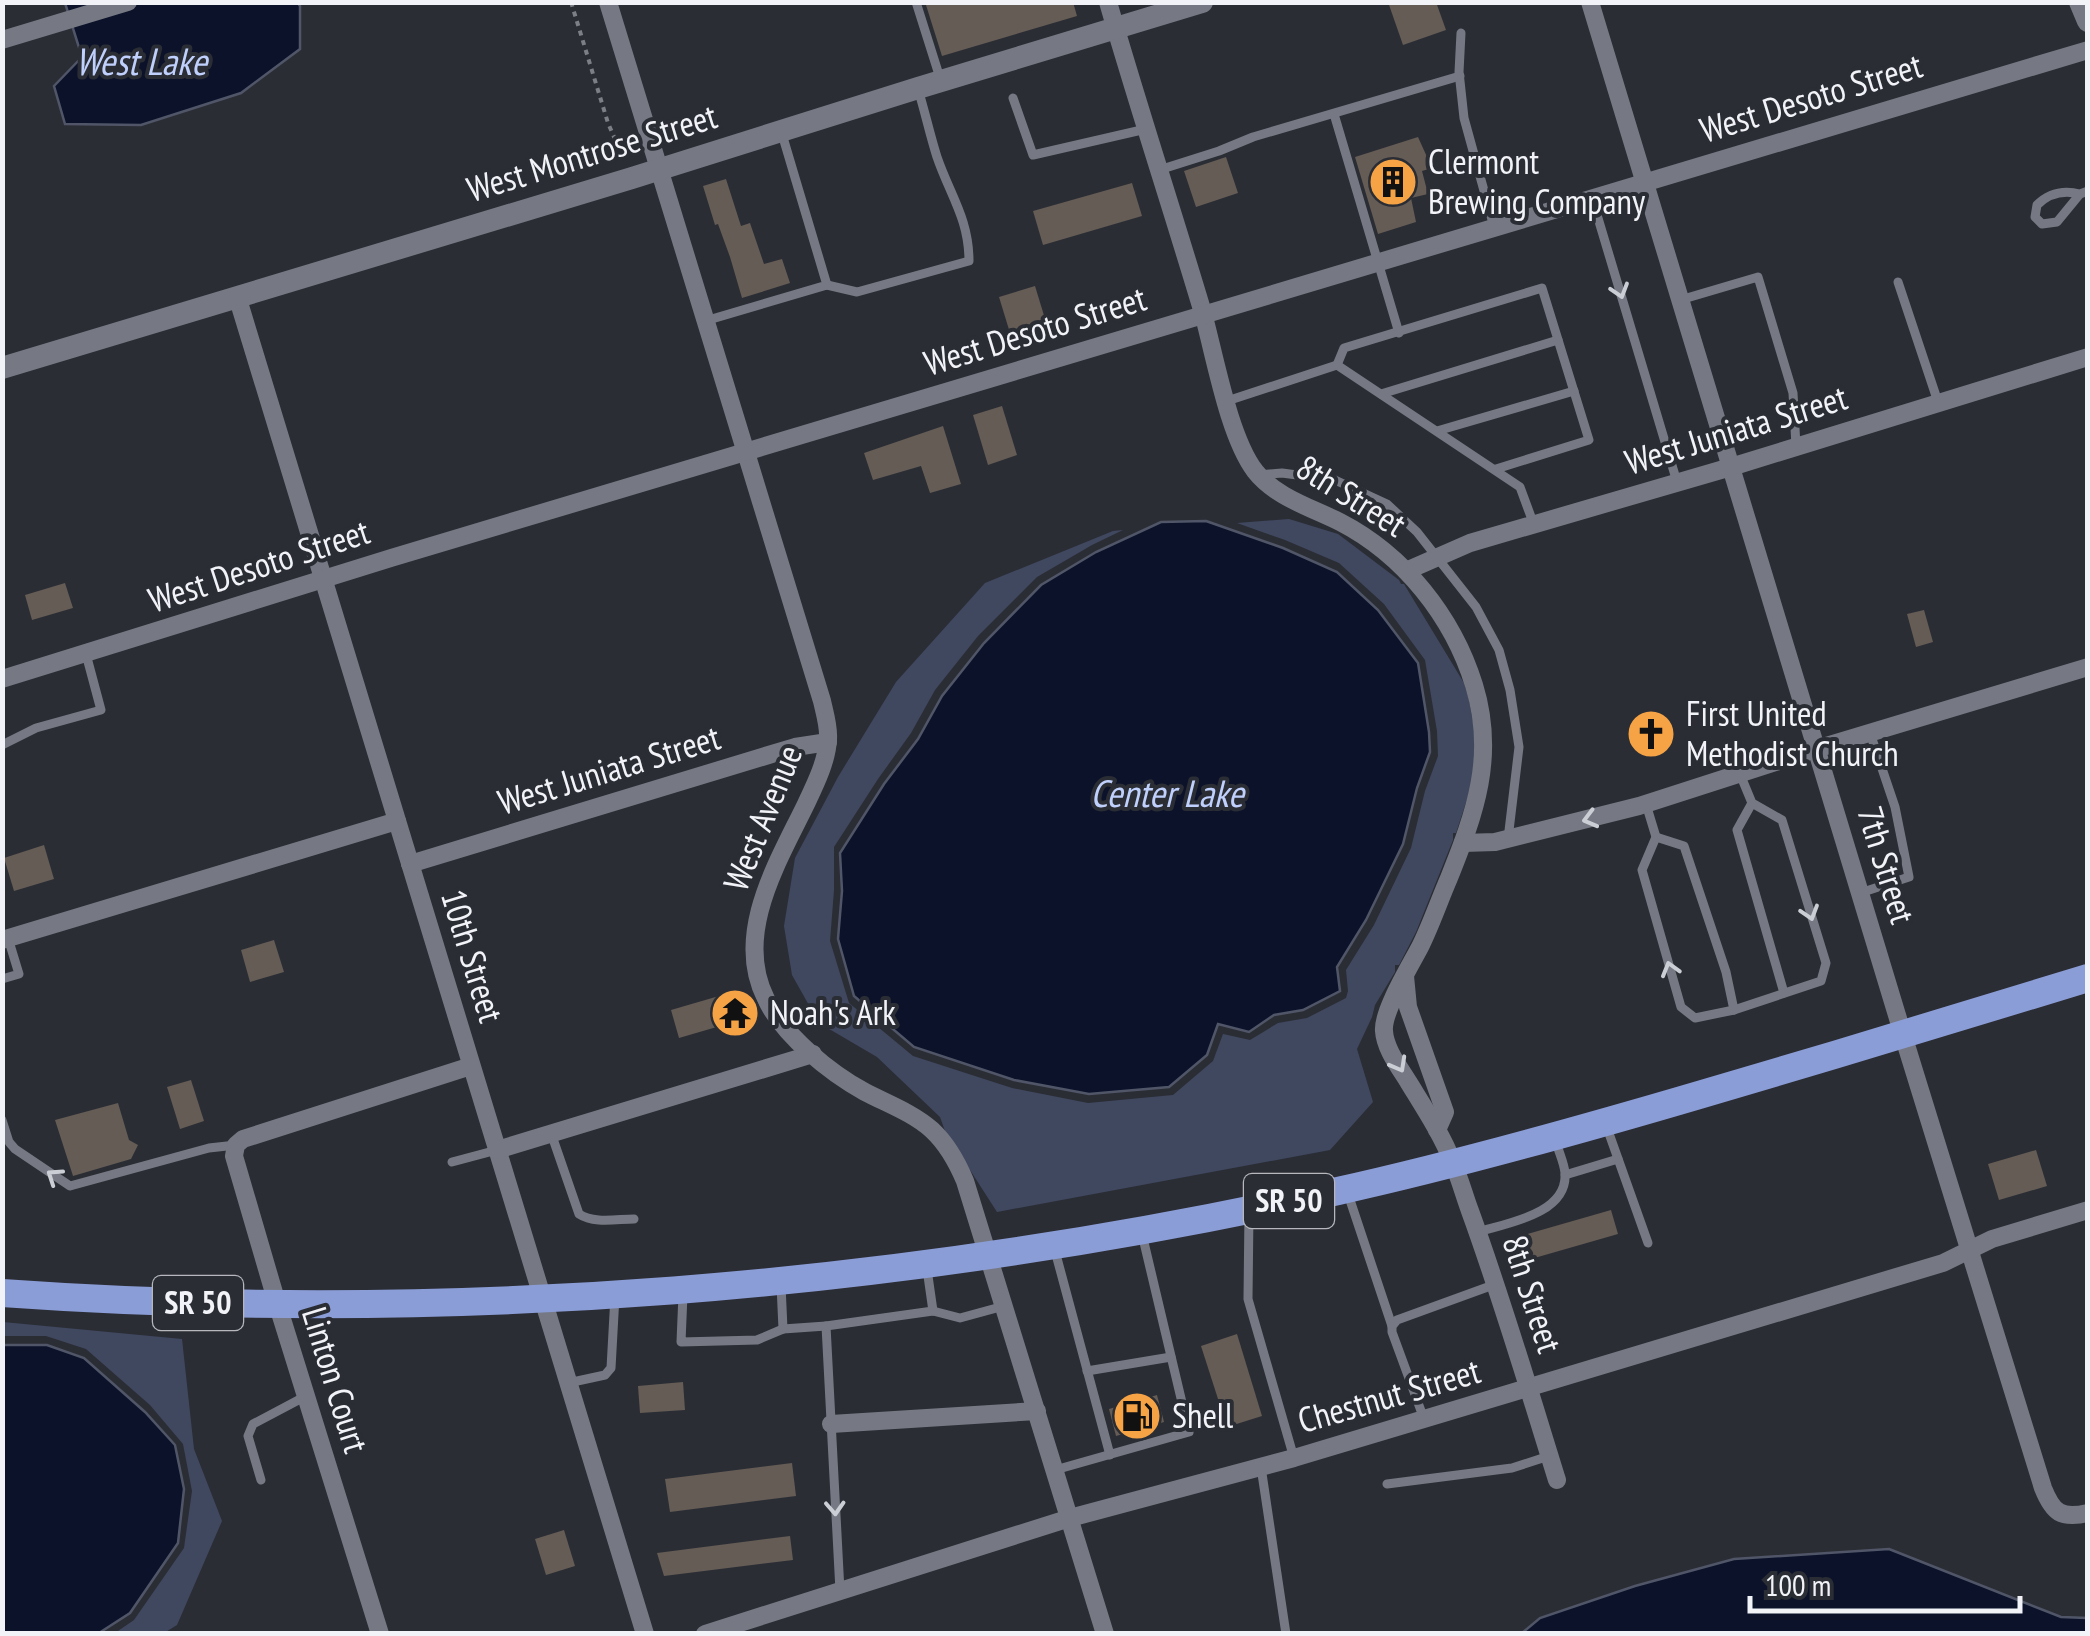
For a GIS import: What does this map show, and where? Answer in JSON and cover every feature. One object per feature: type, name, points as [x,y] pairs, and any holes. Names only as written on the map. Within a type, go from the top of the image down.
[{"type":"highway","name":"SR 50","points":[[2,1293],[277,1304],[410,1304],[542,1298],[780,1281],[1054,1245],[1249,1210],[1554,1137],[2088,978]]},
{"type":"street","points":[[2,40],[128,2]]},
{"type":"street","name":"West Avenue","points":[[608,2],[822,702],[828,742],[811,793],[771,876],[755,935],[758,978],[776,1018],[844,1080],[929,1128],[943,1142],[966,1181],[1105,1634]]},
{"type":"street","name":"8th Street","points":[[1108,2],[1246,456],[1258,475],[1297,502],[1355,530],[1406,571],[1456,636],[1476,692],[1483,728],[1480,790],[1425,938],[1386,1016],[1384,1032],[1392,1054],[1453,1163],[1496,1284],[1557,1480]]},
{"type":"street","name":"West Montrose Street","points":[[2,368],[1202,2]]},
{"type":"street","name":"7th Street","points":[[1590,2],[2043,1488],[2058,1513],[2088,1513]]},
{"type":"street","points":[[2080,2],[2088,22]]},
{"type":"street","name":"West Desoto Street","points":[[2,679],[2088,50]]},
{"type":"street","name":"10th Street","points":[[238,296],[645,1634]]},
{"type":"street","name":"West Juniata Street","points":[[1406,571],[1470,543],[2088,357]]},
{"type":"street","points":[[1463,842],[1508,839],[1646,804],[2088,667]]},
{"type":"street","name":"West Juniata Street","points":[[410,864],[796,747],[828,742]]},
{"type":"street","points":[[5,939],[397,821]]},
{"type":"street","name":"8th Street","points":[[1405,975],[1408,1007],[1445,1112],[1437,1130]]},
{"type":"street","points":[[497,1150],[813,1054]]},
{"type":"street","points":[[236,1146],[243,1138],[472,1066]]},
{"type":"street","name":"Linton Court","points":[[236,1146],[234,1156],[277,1304],[380,1634]]},
{"type":"street","name":"Chestnut Street","points":[[705,1634],[1070,1518],[1294,1458],[1943,1263],[1992,1239],[2088,1210]]},
{"type":"street","points":[[831,1424],[1037,1411]]},
{"type":"lane","points":[[706,321],[826,285],[856,292],[968,261],[969,240],[961,209],[938,160],[916,2]]},
{"type":"lane","points":[[1461,33],[1464,118],[1494,228]]},
{"type":"lane","points":[[1159,170],[1253,137],[1460,76]]},
{"type":"lane","points":[[1014,98],[1033,155],[1146,129]]},
{"type":"lane","points":[[1334,114],[1399,333]]},
{"type":"lane","points":[[782,131],[826,285]]},
{"type":"lane","points":[[2062,192],[2084,192],[2057,222],[2038,222],[2036,210],[2040,201],[2062,192]]},
{"type":"lane","points":[[1592,198],[1677,483]]},
{"type":"lane","points":[[1680,300],[1758,278],[1793,393],[1796,446]]},
{"type":"lane","points":[[1898,282],[1938,402]]},
{"type":"lane","points":[[1227,401],[1337,365],[1344,348],[1542,288],[1589,440],[1496,469]]},
{"type":"lane","points":[[1381,394],[1558,340]]},
{"type":"lane","points":[[1337,365],[1520,487],[1534,524]]},
{"type":"lane","points":[[1437,431],[1574,391]]},
{"type":"lane","points":[[1258,475],[1282,472],[1335,480],[1387,504],[1417,532],[1476,607],[1499,650],[1519,747],[1508,839]]},
{"type":"lane","points":[[2,745],[36,728],[101,710],[86,654]]},
{"type":"lane","points":[[1860,893],[1910,876],[1895,807],[1870,733]]},
{"type":"lane","points":[[1646,804],[1656,836],[1642,870],[1681,1007],[1695,1018],[1734,1010],[1821,981],[1826,963],[1782,820],[1752,803],[1740,774]]},
{"type":"lane","points":[[1752,803],[1737,830],[1784,994]]},
{"type":"lane","points":[[1656,836],[1684,846],[1726,972],[1734,1010]]},
{"type":"lane","points":[[2,979],[20,974],[5,939]]},
{"type":"lane","points":[[2,1120],[12,1146],[66,1185],[75,1186],[208,1148],[236,1146]]},
{"type":"lane","points":[[1606,1122],[1648,1243]]},
{"type":"lane","points":[[551,1133],[579,1214],[593,1220],[634,1219]]},
{"type":"lane","points":[[1478,1232],[1526,1218],[1559,1196],[1565,1175],[1554,1137]]},
{"type":"lane","points":[[452,1162],[497,1150]]},
{"type":"lane","points":[[1565,1175],[1618,1159]]},
{"type":"lane","points":[[1346,1189],[1424,1419]]},
{"type":"lane","points":[[1249,1210],[1248,1299],[1294,1458]]},
{"type":"lane","points":[[1055,1470],[1189,1432],[1141,1230]]},
{"type":"lane","points":[[1054,1245],[1110,1455]]},
{"type":"lane","points":[[926,1263],[933,1311]]},
{"type":"lane","points":[[780,1281],[783,1329]]},
{"type":"lane","points":[[1392,1326],[1397,1320],[1496,1284]]},
{"type":"lane","points":[[683,1289],[682,1342],[757,1340],[783,1329],[933,1311],[960,1318],[1004,1306]]},
{"type":"lane","points":[[568,1383],[605,1375],[611,1368],[615,1294]]},
{"type":"lane","points":[[826,1326],[840,1591]]},
{"type":"lane","points":[[1087,1371],[1171,1356]]},
{"type":"lane","points":[[262,1480],[248,1436],[253,1424],[306,1396]]},
{"type":"lane","points":[[1387,1484],[1512,1468],[1549,1456]]},
{"type":"lane","points":[[1261,1467],[1286,1634]]},
{"type":"path","points":[[571,2],[608,123],[632,178]]},
{"type":"shaded area","points":[[1289,519],[1338,534],[1404,584],[1464,683],[1474,728],[1471,787],[1456,833],[1416,932],[1399,965],[1395,965],[1357,1049],[1373,1102],[1330,1150],[997,1212],[940,1117],[877,1057],[819,1023],[792,975],[784,926],[795,858],[838,777],[896,682],[985,583],[1123,530],[1037,577],[978,636],[935,690],[911,733],[834,847],[830,941],[849,1003],[913,1056],[1012,1088],[1088,1103],[1173,1095],[1213,1061],[1223,1034],[1250,1040],[1278,1023],[1307,1018],[1346,998],[1346,970],[1374,925],[1411,848],[1438,756],[1437,731],[1425,660],[1384,604],[1339,563],[1237,523]]},
{"type":"shaded area","points":[[3,1322],[182,1339],[194,1449],[222,1521],[177,1625],[164,1633],[115,1633],[134,1620],[184,1548],[192,1491],[183,1444],[150,1405],[86,1349],[46,1336],[3,1336]]},
{"type":"water","name":"West Lake","points":[[297,2],[300,49],[241,93],[141,125],[65,124],[54,86],[82,57],[65,3]]},
{"type":"water","name":"Center Lake","points":[[1206,521],[1337,572],[1378,610],[1418,663],[1430,752],[1403,844],[1366,920],[1337,967],[1340,991],[1303,1010],[1274,1015],[1249,1032],[1218,1024],[1207,1055],[1169,1087],[1089,1094],[1014,1080],[914,1047],[854,996],[838,939],[840,853],[918,739],[942,696],[984,643],[1041,585],[1096,552],[1161,522]]},
{"type":"water","points":[[2,1345],[47,1345],[84,1358],[145,1412],[175,1445],[184,1489],[178,1543],[130,1613],[99,1633],[3,1633]]},
{"type":"water","points":[[1889,1549],[2061,1617],[2087,1618],[2087,1633],[1522,1633],[1540,1618],[1734,1559]]},
{"type":"building","points":[[1073,2],[1077,16],[942,56],[926,5]]},
{"type":"building","points":[[1388,2],[1436,2],[1446,30],[1403,45]]},
{"type":"building","name":"Clermont Brewing Company","points":[[1418,137],[1432,168],[1422,171],[1428,194],[1411,198],[1416,222],[1378,234],[1355,157]]},
{"type":"building","points":[[1226,157],[1238,193],[1196,207],[1184,171]]},
{"type":"building","points":[[726,179],[741,226],[750,223],[764,264],[782,259],[790,283],[742,298],[703,186]]},
{"type":"building","points":[[1132,183],[1142,216],[1043,245],[1033,211]]},
{"type":"building","points":[[1035,286],[1050,335],[1014,346],[999,297]]},
{"type":"building","points":[[1002,406],[1017,455],[988,465],[973,415]]},
{"type":"building","points":[[943,426],[961,484],[930,493],[921,466],[873,480],[864,453]]},
{"type":"building","points":[[65,583],[73,608],[32,620],[25,595]]},
{"type":"building","points":[[1924,610],[1933,642],[1916,647],[1907,614]]},
{"type":"building","points":[[44,845],[54,879],[14,891],[4,858]]},
{"type":"building","points":[[274,940],[284,972],[250,982],[241,950]]},
{"type":"building","points":[[719,996],[727,1024],[679,1038],[671,1010]]},
{"type":"building","points":[[191,1080],[204,1121],[180,1129],[167,1087]]},
{"type":"building","points":[[118,1103],[129,1140],[138,1145],[131,1159],[73,1176],[55,1120]]},
{"type":"building","points":[[2036,1150],[2047,1186],[1999,1200],[1988,1164]]},
{"type":"building","points":[[1611,1210],[1618,1234],[1531,1259],[1524,1235]]},
{"type":"building","points":[[1237,1334],[1262,1416],[1227,1427],[1201,1346]]},
{"type":"building","points":[[683,1382],[685,1410],[640,1413],[638,1386]]},
{"type":"building","name":"Shell","points":[[1157,1395],[1164,1422],[1116,1436],[1109,1409]]},
{"type":"building","points":[[792,1463],[796,1496],[670,1512],[665,1479]]},
{"type":"building","points":[[564,1530],[575,1566],[546,1575],[535,1539]]},
{"type":"building","points":[[790,1536],[793,1560],[664,1576],[657,1553]]},
{"type":"place","name":"Clermont Brewing Company","points":[[1393,182]]},
{"type":"place","name":"First United Methodist Church","points":[[1651,734]]},
{"type":"place","name":"Noah's Ark","points":[[735,1013]]},
{"type":"place","name":"Shell","points":[[1137,1416]]}]
